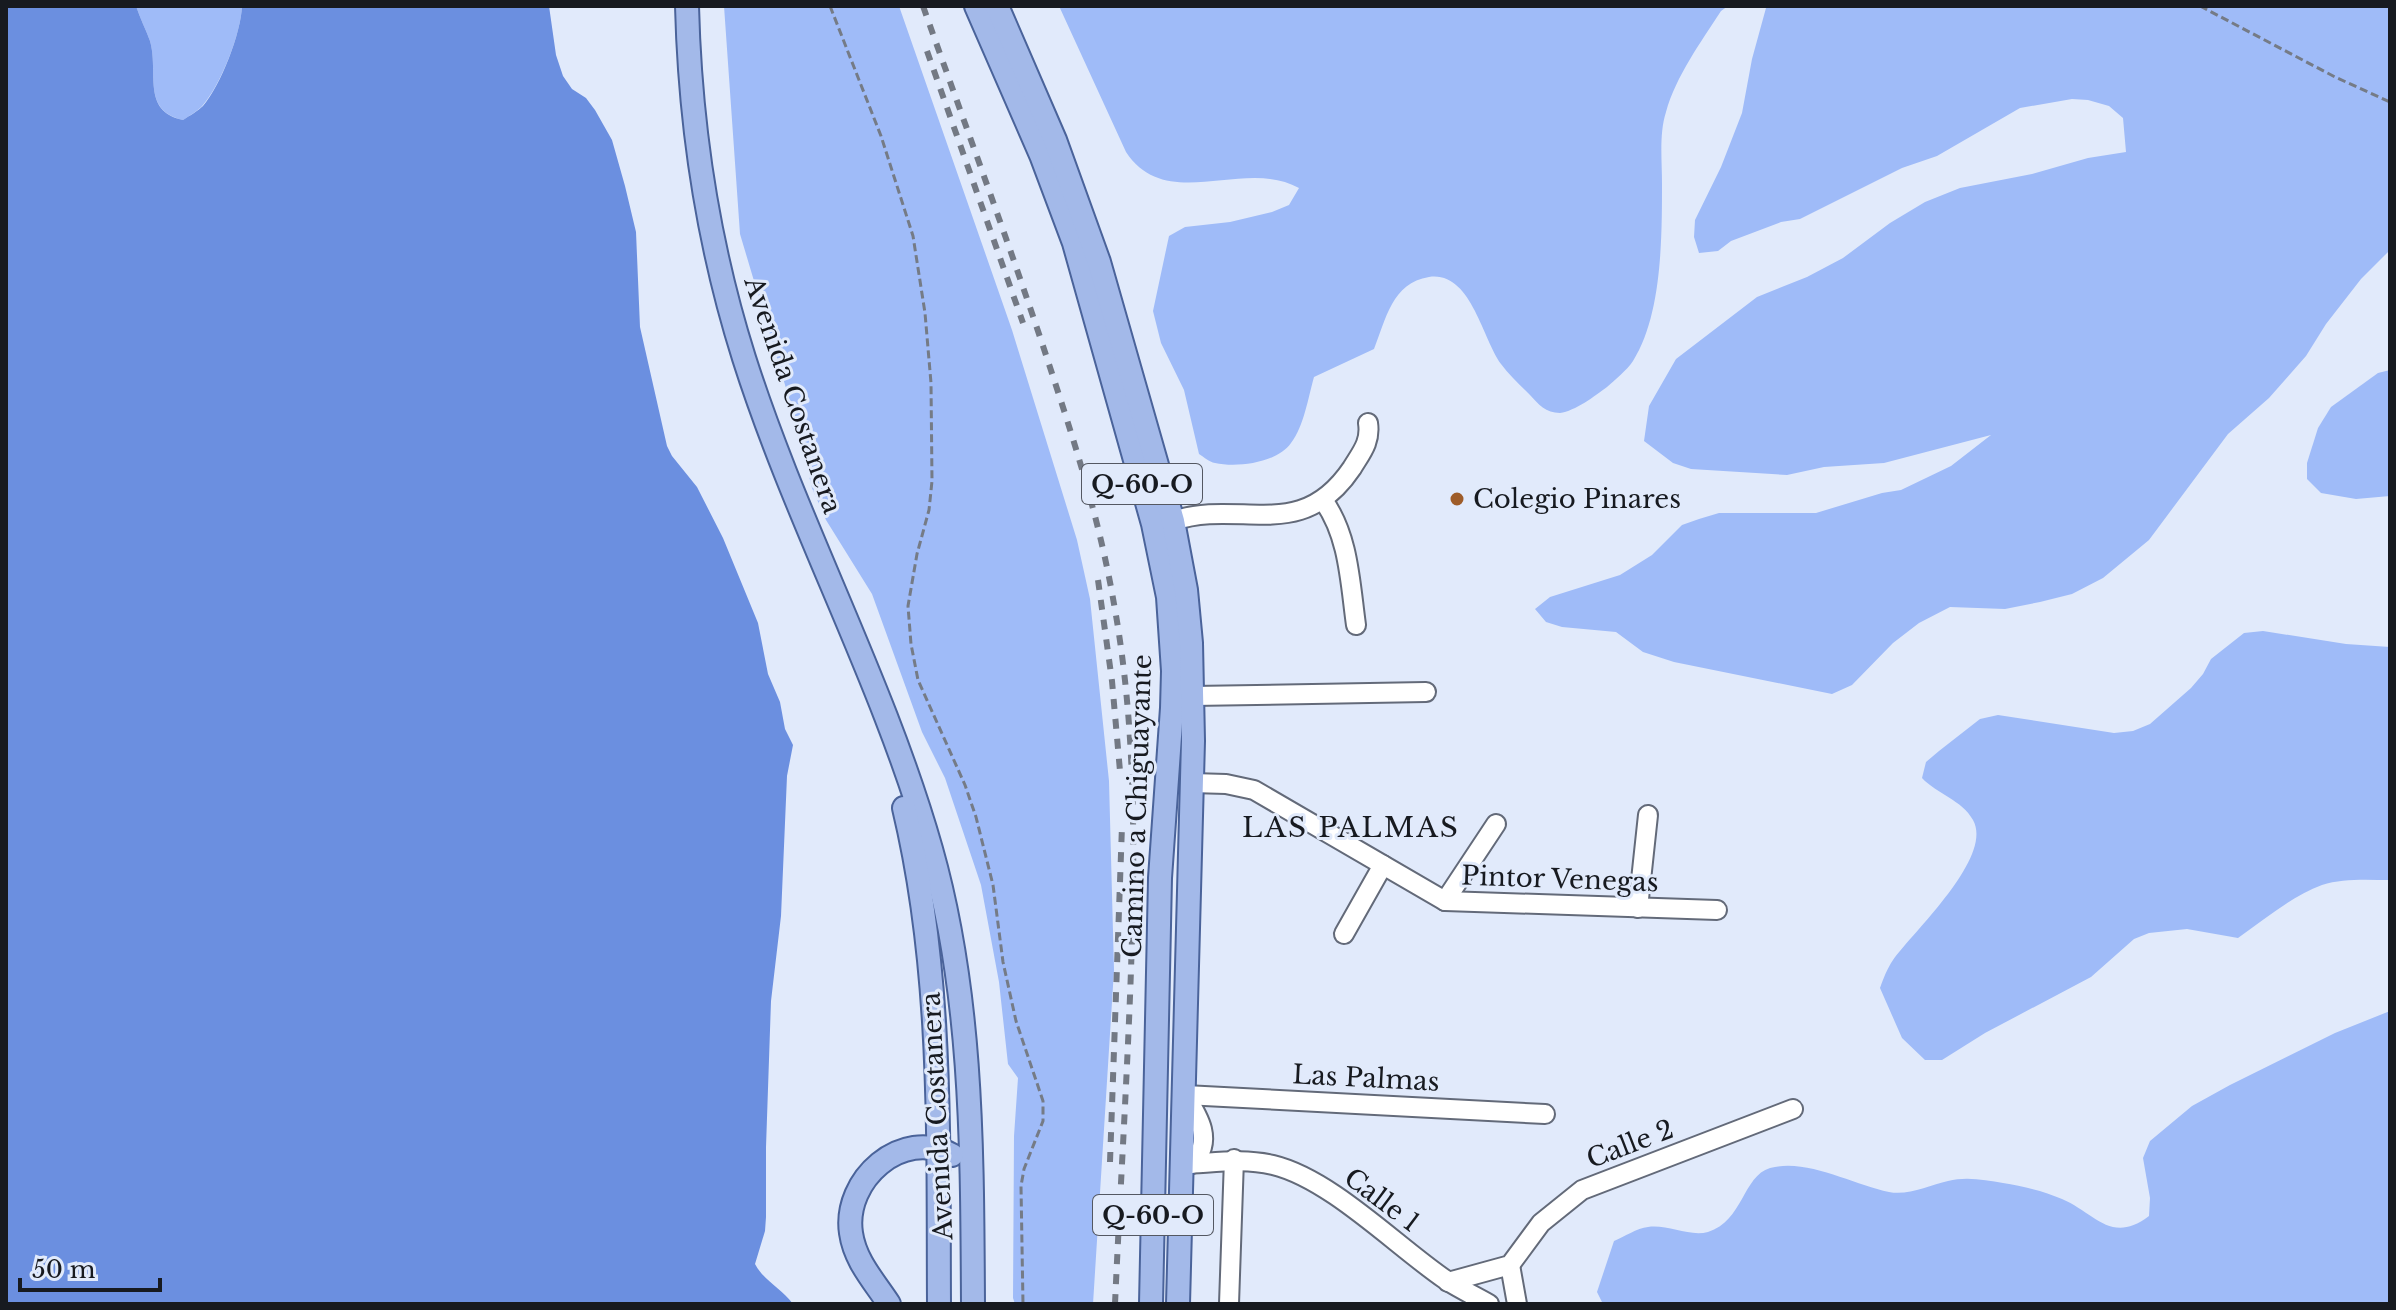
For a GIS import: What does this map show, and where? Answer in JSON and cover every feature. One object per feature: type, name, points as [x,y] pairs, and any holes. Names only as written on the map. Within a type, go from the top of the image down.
[{"type":"main road","name":"Avenida Costanera","points":[[687,6],[698,158],[728,302],[744,358],[772,436],[910,780],[944,898],[963,1024],[972,1170],[973,1304]]},
{"type":"main road","name":"Camino a Chiguayante","points":[[976,6],[1041,155],[1074,243],[1153,524],[1168,597],[1173,671],[1160,878],[1151,1304]]},
{"type":"main road","name":"Camino a Chiguayante","points":[[997,6],[1055,140],[1086,222],[1173,521],[1186,590],[1193,696],[1185,1095],[1187,1164],[1178,1304]]},
{"type":"main road","name":"Avenida Costanera","points":[[860,653],[895,768],[925,912],[934,1006],[939,1304]]},
{"type":"main road","points":[[1155,1126],[1168,1148],[1187,1164]]},
{"type":"main road","points":[[889,1304],[855,1251],[850,1226],[854,1198],[871,1171],[888,1157],[913,1149],[938,1149],[955,1156],[972,1170]]},
{"type":"street","points":[[1173,521],[1206,513],[1270,515],[1302,509],[1323,500],[1341,484],[1366,445],[1368,423]]},
{"type":"street","points":[[1323,500],[1344,543],[1356,625]]},
{"type":"street","points":[[1193,696],[1426,692]]},
{"type":"street","name":"Pintor Venegas","points":[[1192,783],[1226,784],[1254,790],[1445,901],[1717,910]]},
{"type":"street","points":[[1638,908],[1648,815]]},
{"type":"street","points":[[1445,901],[1496,824]]},
{"type":"street","points":[[1344,934],[1383,865]]},
{"type":"street","points":[[1185,1095],[1202,1127],[1204,1145],[1200,1155],[1187,1164]]},
{"type":"street","name":"Las Palmas","points":[[1185,1095],[1545,1114]]},
{"type":"street","name":"Calle 2","points":[[1510,1265],[1541,1223],[1582,1190],[1793,1109]]},
{"type":"street","name":"Calle 1","points":[[1204,1145],[1234,1159],[1302,1174],[1448,1282],[1489,1304]]},
{"type":"street","points":[[1229,1304],[1234,1159]]},
{"type":"street","name":"Calle 1","points":[[1187,1164],[1213,1164],[1234,1159]]},
{"type":"street","points":[[1448,1282],[1510,1265],[1517,1304]]},
{"type":"path","points":[[830,6],[881,136],[913,236],[925,313],[931,383],[932,481],[929,510],[908,606],[918,680],[976,817],[993,885],[1003,962],[1014,1012],[1043,1101],[1043,1121],[1024,1169],[1021,1186],[1023,1304]]},
{"type":"path","points":[[2200,6],[2335,77],[2390,102]]},
{"type":"shaded area","points":[[6,6],[136,6],[150,41],[156,99],[170,115],[183,120],[203,106],[217,85],[234,44],[242,6],[549,6],[556,55],[563,76],[572,89],[586,98],[612,140],[625,186],[636,232],[640,327],[667,446],[697,487],[723,538],[758,623],[768,674],[793,745],[787,776],[781,916],[771,1001],[765,1231],[755,1264],[793,1304],[6,1304]]},
{"type":"shaded area","points":[[136,6],[242,6],[234,44],[217,84],[201,107],[183,120],[161,108],[156,99],[150,41]]},
{"type":"shaded area","points":[[724,6],[899,6],[1012,330],[1077,540],[1090,599],[1109,781],[1114,970],[1093,1304],[1015,1304],[1013,1298],[1014,1136],[1018,1078],[1008,1064],[999,982],[981,885],[945,778],[922,732],[872,594],[826,520],[812,488],[794,415],[740,234]]},
{"type":"shaded area","points":[[1059,6],[1728,6],[1721,11],[1690,60],[1666,112],[1662,138],[1662,228],[1655,299],[1643,342],[1633,361],[1607,387],[1585,403],[1566,412],[1551,411],[1536,402],[1501,364],[1474,308],[1455,284],[1443,278],[1429,277],[1406,287],[1392,304],[1374,349],[1314,377],[1299,428],[1285,450],[1267,459],[1245,464],[1209,461],[1199,454],[1184,390],[1161,343],[1153,311],[1169,236],[1185,227],[1230,222],[1272,212],[1289,205],[1299,188],[1277,180],[1255,178],[1184,182],[1163,179],[1143,170],[1126,152]]},
{"type":"shaded area","points":[[1764,6],[2390,6],[2390,250],[2361,279],[2306,356],[2269,398],[2228,434],[2149,540],[2103,578],[2072,594],[2005,609],[1950,607],[1919,623],[1893,643],[1852,685],[1832,694],[1674,662],[1643,652],[1616,632],[1562,627],[1546,622],[1535,609],[1550,597],[1620,575],[1652,555],[1682,525],[1719,513],[1816,513],[1901,490],[1951,466],[1991,435],[1884,463],[1824,467],[1787,475],[1691,469],[1673,463],[1644,441],[1649,406],[1676,359],[1757,297],[1807,277],[1843,258],[1925,202],[1960,188],[2126,152],[2123,118],[2109,106],[2088,100],[2072,99],[2020,108],[1937,156],[1902,168],[1800,219],[1781,222],[1731,241],[1718,251],[1699,253],[1694,237],[1695,220],[1721,167],[1742,113]]},
{"type":"shaded area","points":[[2390,370],[2390,496],[2356,499],[2321,493],[2307,479],[2307,463],[2318,428],[2331,407],[2378,373]]},
{"type":"shaded area","points":[[2263,631],[2346,644],[2390,647],[2390,880],[2347,880],[2322,885],[2289,902],[2238,938],[2187,929],[2149,933],[2134,939],[2091,977],[1985,1033],[1942,1060],[1925,1060],[1902,1038],[1880,988],[1893,960],[1962,873],[1972,854],[1976,835],[1968,813],[1922,778],[1926,762],[1980,719],[1998,715],[2114,733],[2133,731],[2150,724],[2191,688],[2211,659],[2244,633]]},
{"type":"shaded area","points":[[2390,1011],[2390,1304],[1603,1304],[1597,1292],[1614,1241],[1648,1227],[1708,1232],[1729,1218],[1761,1173],[1785,1166],[1815,1169],[1896,1193],[1955,1180],[1990,1181],[2055,1196],[2113,1227],[2124,1228],[2136,1224],[2149,1216],[2150,1198],[2143,1158],[2150,1141],[2192,1106],[2230,1085],[2335,1033]]},
{"type":"railway","points":[[923,6],[1014,261],[1074,442],[1101,539],[1121,649],[1130,741],[1133,878],[1115,1304]]},
{"type":"railway","points":[[927,51],[1023,323]]},
{"type":"railway","points":[[1098,580],[1120,771]]},
{"type":"railway","points":[[1110,1162],[1122,826]]},
{"type":"place","name":"Colegio Pinares","points":[[1457,499]]},
{"type":"district","name":"LAS PALMAS","points":[[1351,827]]}]
